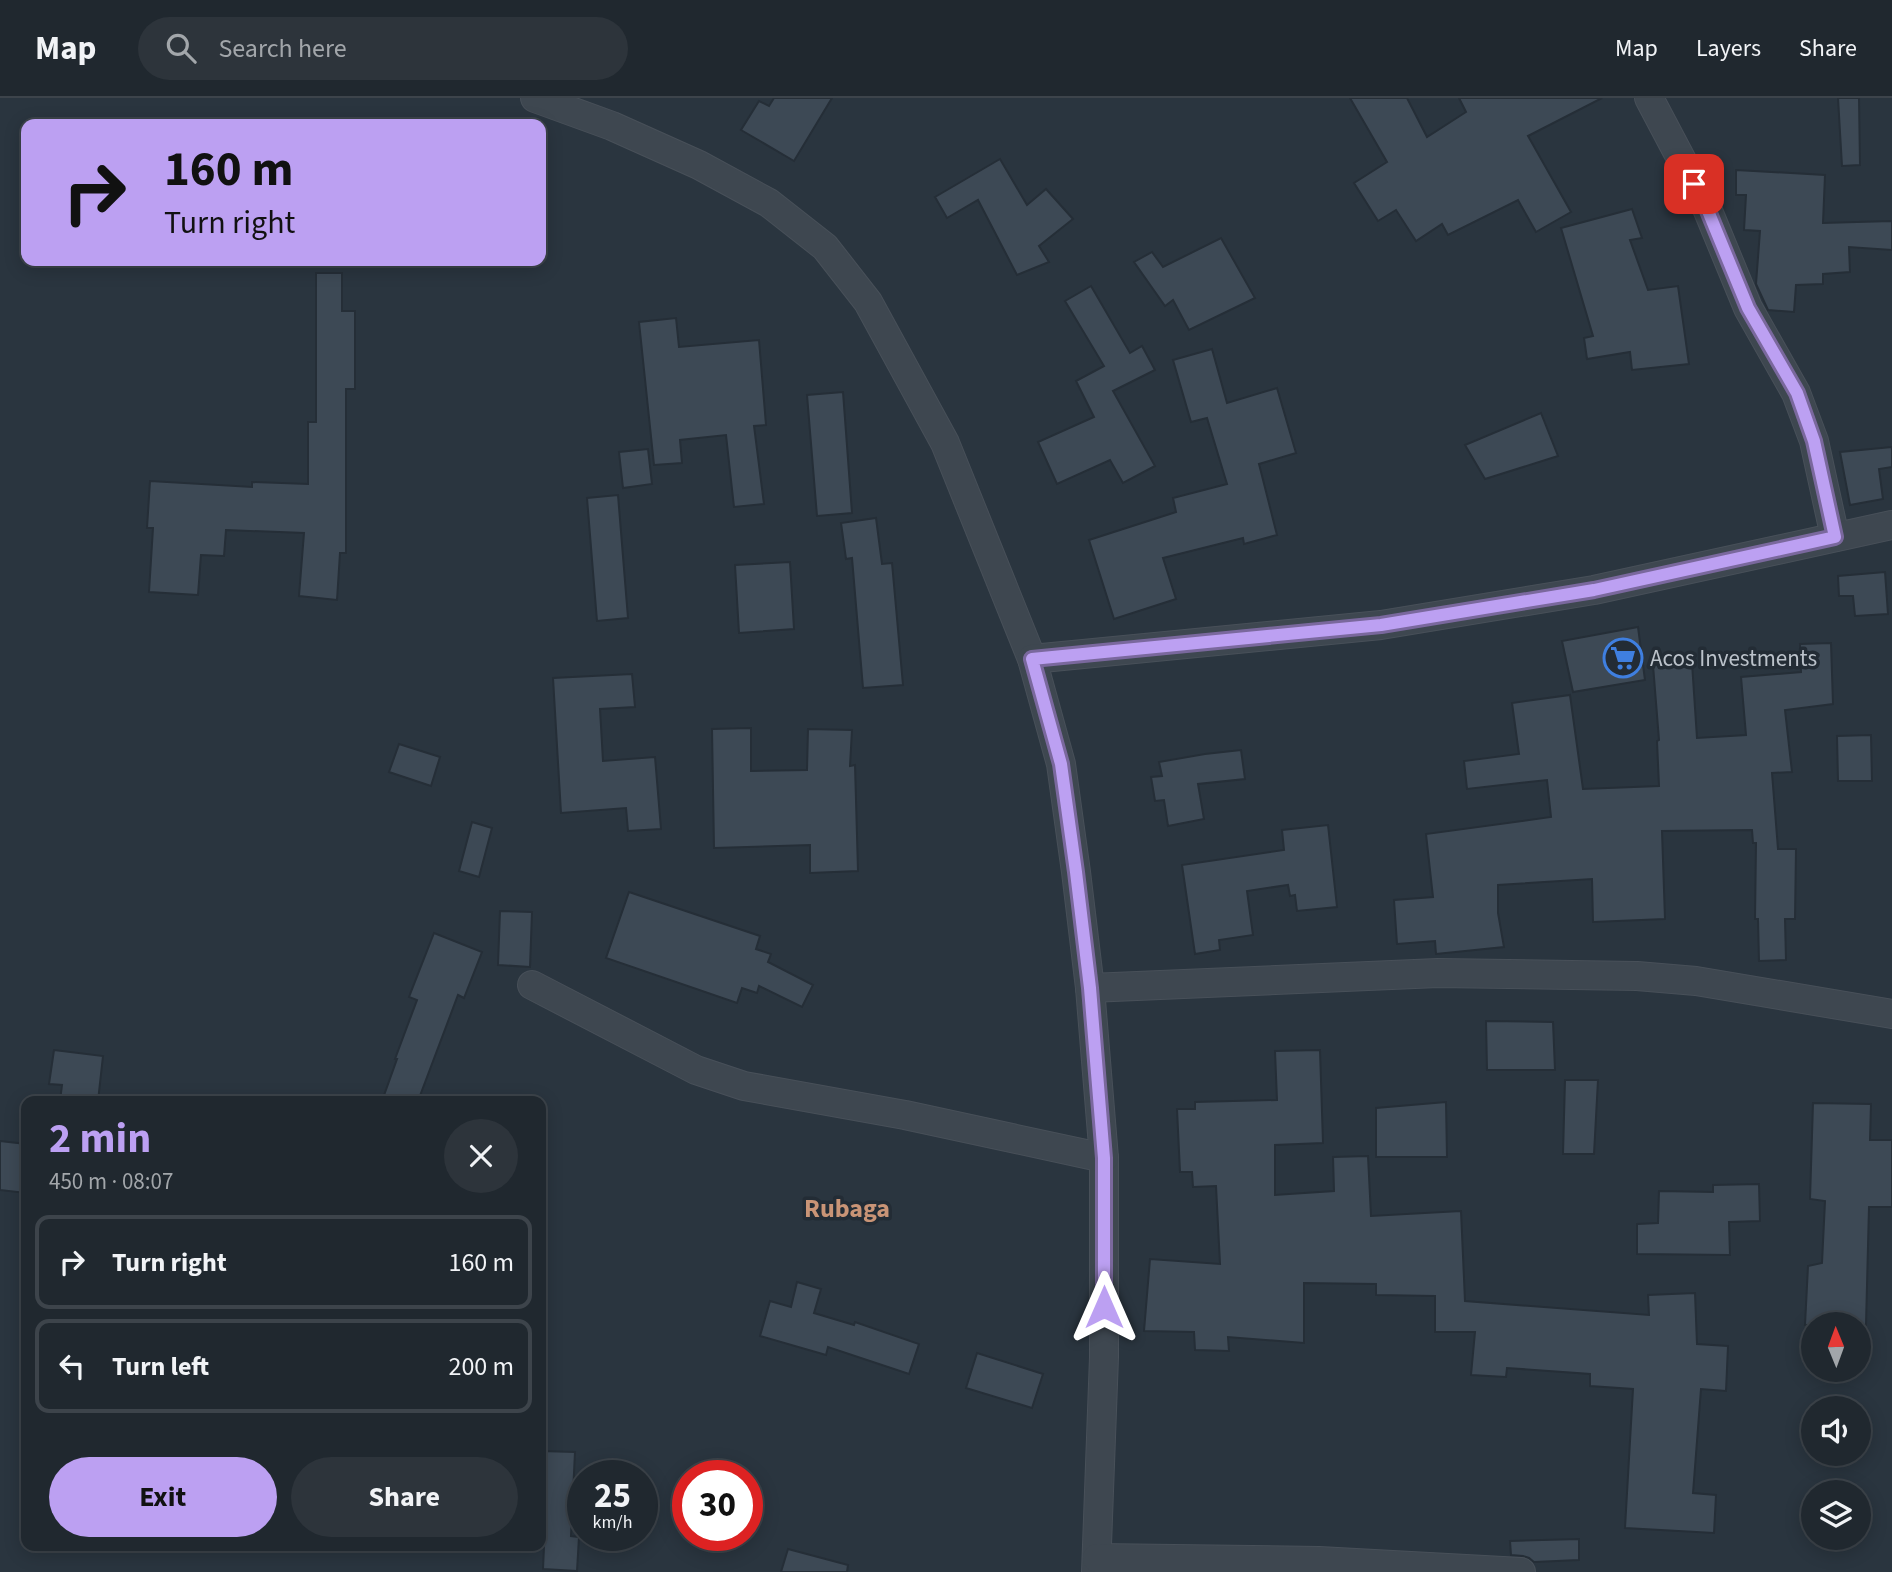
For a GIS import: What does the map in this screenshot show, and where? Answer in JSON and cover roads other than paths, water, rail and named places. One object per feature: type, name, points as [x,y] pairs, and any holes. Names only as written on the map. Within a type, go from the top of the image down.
[{"type":"street","points":[[535,98],[612,126],[699,165],[769,203],[825,247],[868,302],[945,443],[1032,659],[1061,764],[1090,988],[1104,1158],[1104,1357],[1097,1565],[1319,1562],[1521,1572]]},
{"type":"street","points":[[1649,98],[1706,206],[1748,308],[1797,393],[1814,441],[1835,537]]},
{"type":"street","points":[[1032,659],[1381,625],[1594,590],[1892,525]]},
{"type":"street","points":[[1090,988],[1438,973],[1637,976],[1696,981],[1892,1014]]},
{"type":"street","points":[[532,985],[696,1070],[744,1086],[905,1115],[1104,1158]]},
{"type":"place","name":"Acos Investments","points":[[1623,658]]},
{"type":"district","name":"Rubaga","points":[[847,1208]]}]
